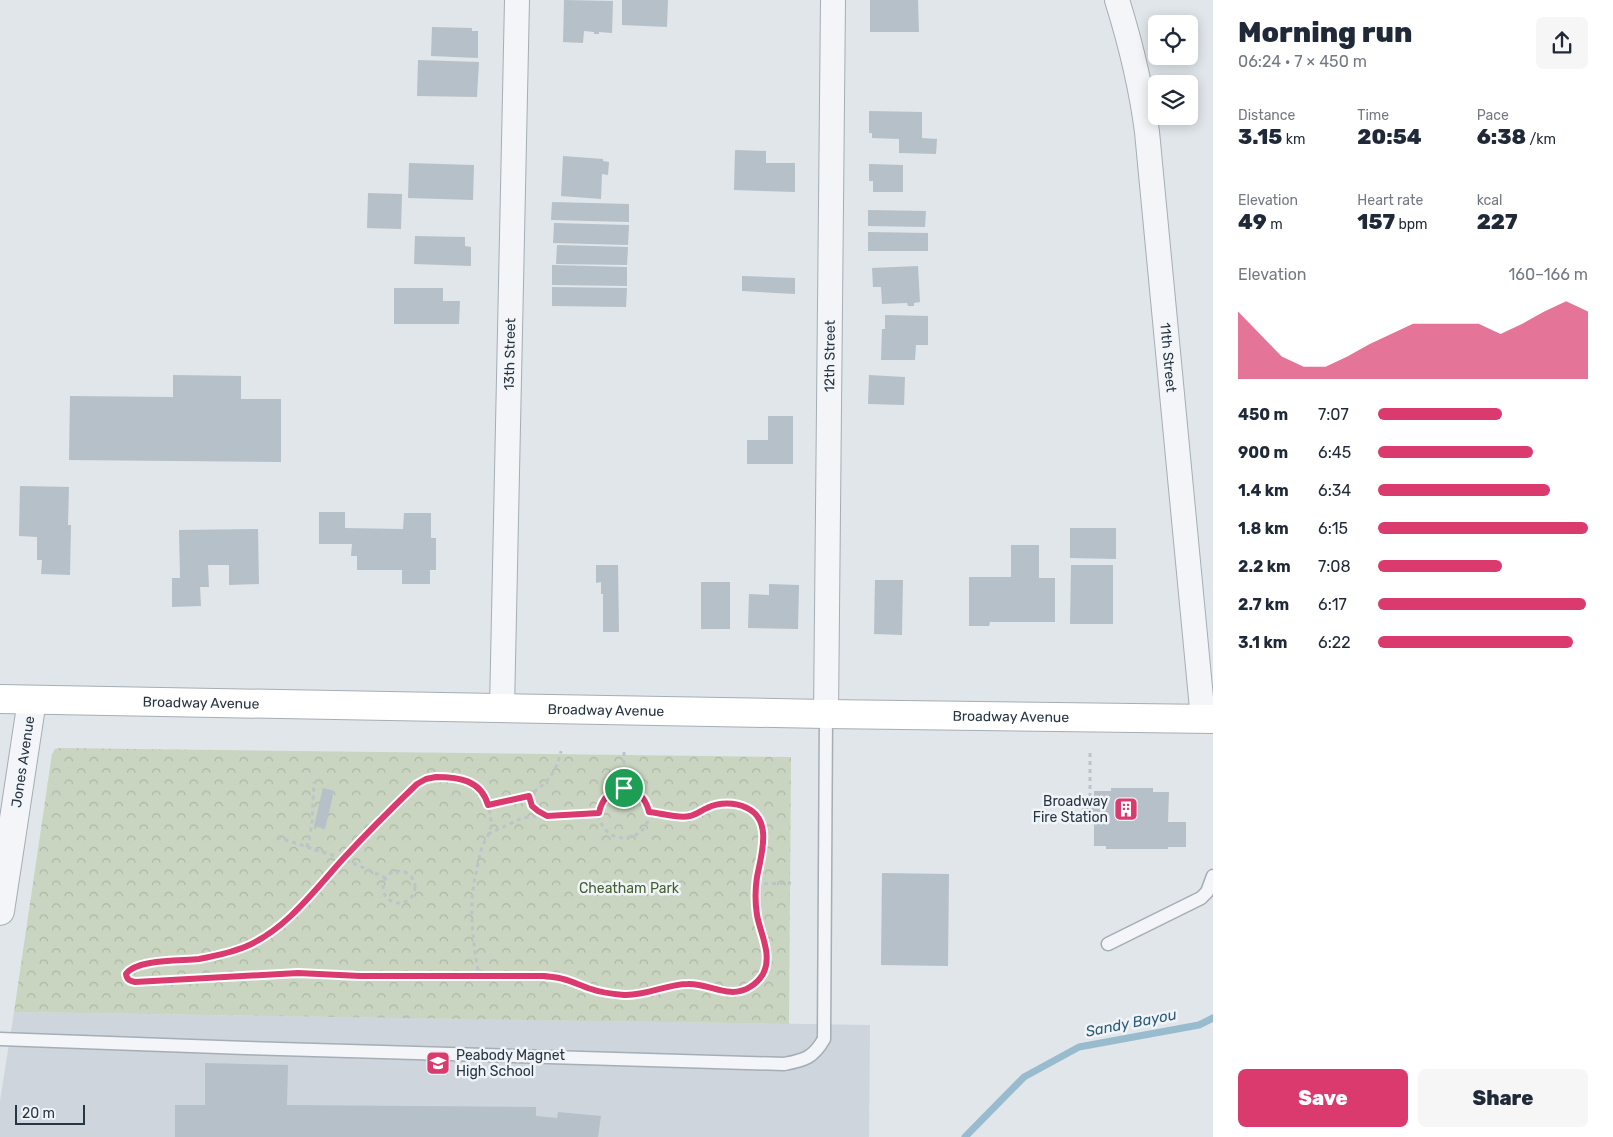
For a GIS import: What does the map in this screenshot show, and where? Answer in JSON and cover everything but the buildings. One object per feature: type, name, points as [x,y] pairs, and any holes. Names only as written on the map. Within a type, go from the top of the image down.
[{"type":"main road","name":"Broadway Avenue","points":[[0,699],[502,709],[1208,719]]},
{"type":"street","name":"13th Street","points":[[502,709],[517,0]]},
{"type":"street","name":"12th Street","points":[[826,714],[833,0]]},
{"type":"street","name":"11th Street","points":[[1117,0],[1142,91],[1208,719]]},
{"type":"street","name":"Jones Avenue","points":[[0,911],[32,700]]},
{"type":"lane","points":[[0,1039],[255,1049],[764,1064],[784,1064],[803,1060],[816,1052],[824,1039],[826,714]]},
{"type":"lane","points":[[1108,944],[1201,898],[1207,892],[1213,876]]},
{"type":"path","points":[[488,805],[529,796],[551,775],[558,764],[561,751]]},
{"type":"path","points":[[624,752],[624,788]]},
{"type":"path","points":[[1090,752],[1090,796]]},
{"type":"path","points":[[479,976],[473,937],[473,906],[475,876],[482,847],[492,825],[488,805],[483,795],[472,783],[462,778],[436,777],[426,779],[411,789],[295,910],[267,936],[246,947],[222,955],[136,967],[128,970],[126,978],[135,982],[298,973],[360,976],[479,976],[544,976],[563,979],[602,993],[625,995],[644,994],[688,984],[731,992],[744,990],[755,984],[763,974],[767,961],[758,916],[756,884],[764,842],[762,828],[757,817],[749,808],[738,804],[723,803],[709,806],[690,816],[649,812]]},
{"type":"path","points":[[307,847],[312,824],[314,782]]},
{"type":"path","points":[[624,788],[636,791],[642,796],[647,803],[649,812],[648,820],[640,833],[625,838],[610,834],[600,821],[599,813],[604,797],[611,792],[624,788]]},
{"type":"path","points":[[529,796],[532,806],[547,816]]},
{"type":"path","points":[[488,834],[520,819],[599,813]]},
{"type":"path","points":[[277,837],[344,859],[386,878]]},
{"type":"path","points":[[399,871],[409,874],[415,888],[412,897],[403,903],[392,902],[387,898],[383,888],[386,878],[399,871]]},
{"type":"path","points":[[756,884],[791,883]]},
{"type":"shaded area","name":"Peabody Magnet High School","points":[[14,1012],[870,1025],[869,1137],[0,1137],[0,1101]]},
{"type":"green space","name":"Cheatham Park","points":[[55,749],[791,757],[789,1024],[14,1012],[52,754]]},
{"type":"waterway","name":"Sandy Bayou","points":[[965,1137],[1024,1077],[1079,1047],[1199,1025],[1213,1018]]},
{"type":"place","name":"Broadway Fire Station","points":[[1126,809]]},
{"type":"place","name":"Peabody Magnet High School","points":[[438,1063]]},
{"type":"route","points":[[436,777],[462,778],[472,783],[483,795],[488,805],[529,796],[532,806],[547,816],[599,813],[604,797],[611,792],[624,788],[636,791],[642,796],[647,803],[649,812],[690,816],[709,806],[723,803],[738,804],[749,808],[757,817],[762,828],[764,842],[763,854],[758,869],[756,899],[767,961],[763,974],[755,984],[744,990],[731,992],[688,984],[644,994],[625,995],[602,993],[563,979],[544,976],[360,976],[298,973],[135,982],[126,978],[128,970],[136,967],[222,955],[246,947],[267,936],[283,923],[405,795],[426,779],[436,777]]}]
